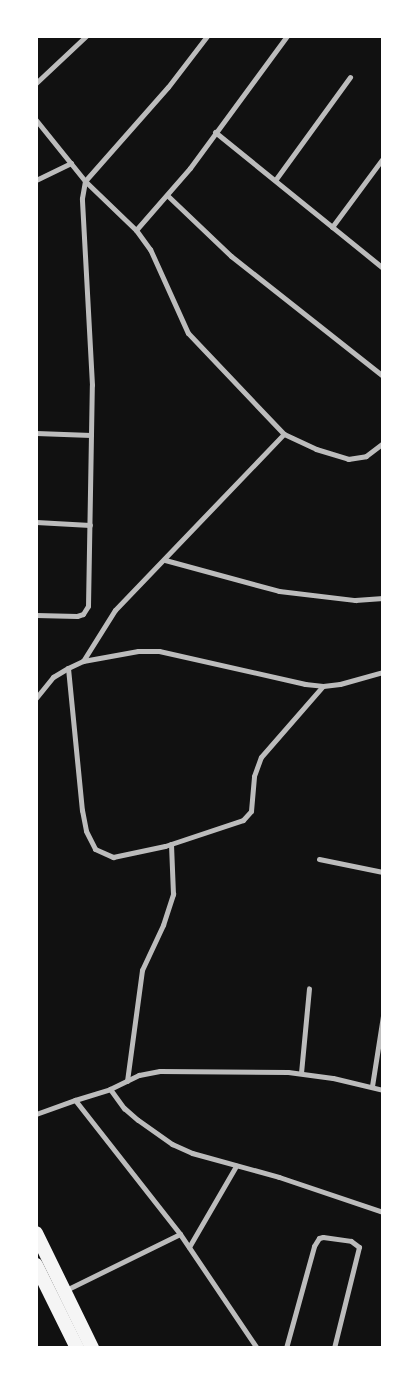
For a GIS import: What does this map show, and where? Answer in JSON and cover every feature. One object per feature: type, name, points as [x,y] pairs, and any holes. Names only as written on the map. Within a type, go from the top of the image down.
[{"type":"highway","points":[[36,1234],[77,1348]]},
{"type":"highway","points":[[36,1265],[58,1294],[92,1348]]},
{"type":"street","points":[[36,83],[86,36]]},
{"type":"street","points":[[36,615],[68,616],[83,614],[86,610],[90,525],[92,385],[82,198],[85,181],[168,87],[207,36]]},
{"type":"street","points":[[136,230],[168,196],[287,36]]},
{"type":"street","points":[[276,180],[350,77]]},
{"type":"street","points":[[36,120],[85,181],[136,230],[150,249],[188,333],[284,434],[316,449],[348,459],[366,456],[383,443]]},
{"type":"street","points":[[215,132],[383,268]]},
{"type":"street","points":[[332,227],[383,158]]},
{"type":"street","points":[[36,180],[72,163]]},
{"type":"street","points":[[168,196],[231,256],[383,376]]},
{"type":"street","points":[[36,433],[91,435]]},
{"type":"street","points":[[83,661],[115,610],[166,560],[284,434]]},
{"type":"street","points":[[36,522],[90,525]]},
{"type":"street","points":[[166,560],[256,586],[298,594],[356,600],[383,598]]},
{"type":"street","points":[[36,698],[53,677],[83,661],[138,651],[159,651],[305,684],[323,686],[340,684],[383,672]]},
{"type":"street","points":[[68,668],[82,810],[86,831],[92,844],[100,852],[113,856],[171,844],[237,823],[248,816],[252,802],[254,776],[261,757],[323,686]]},
{"type":"street","points":[[127,1081],[142,970],[163,925],[173,894],[171,844]]},
{"type":"street","points":[[319,859],[383,872]]},
{"type":"street","points":[[301,1073],[309,988]]},
{"type":"street","points":[[372,1086],[383,1016]]},
{"type":"street","points":[[36,1114],[110,1089],[139,1075],[160,1071],[301,1073],[372,1086],[383,1090]]},
{"type":"street","points":[[110,1089],[124,1108],[172,1144],[192,1153],[279,1177],[383,1212]]},
{"type":"street","points":[[75,1100],[180,1234],[257,1348]]},
{"type":"street","points":[[189,1247],[236,1166]]},
{"type":"street","points":[[58,1294],[180,1234]]},
{"type":"street","points":[[286,1348],[314,1246],[318,1238],[323,1237],[351,1241],[359,1247],[334,1348]]}]
